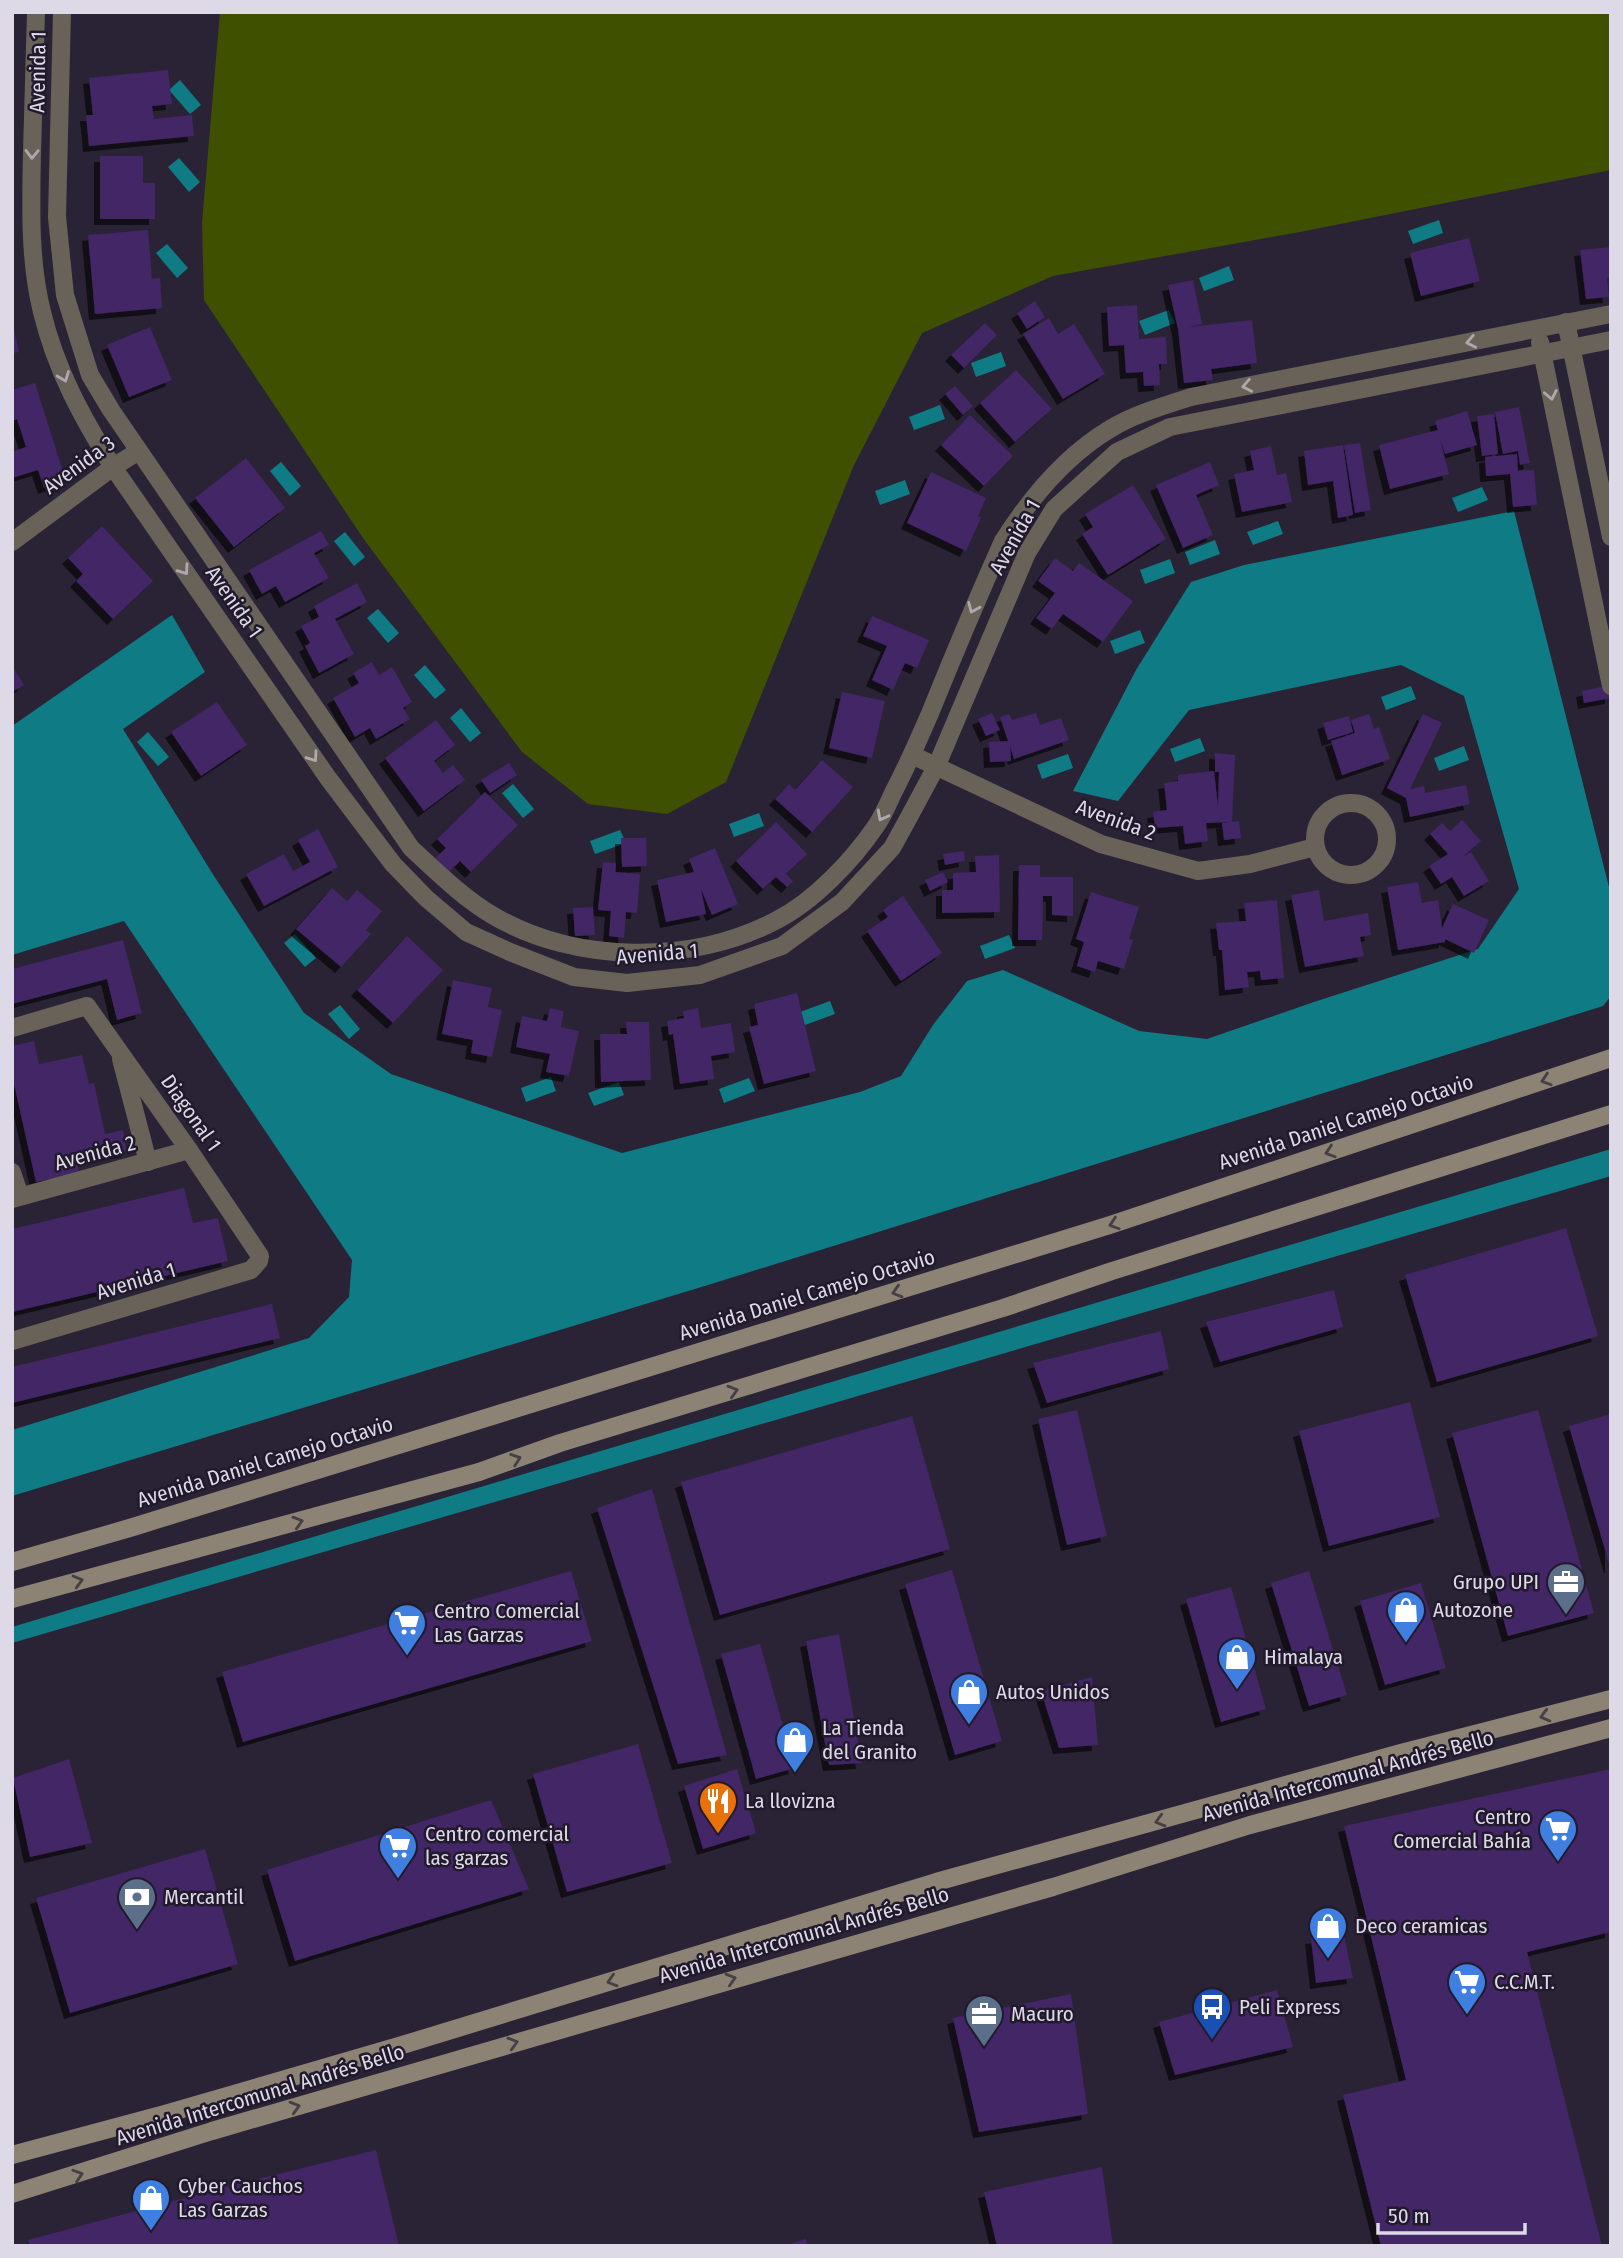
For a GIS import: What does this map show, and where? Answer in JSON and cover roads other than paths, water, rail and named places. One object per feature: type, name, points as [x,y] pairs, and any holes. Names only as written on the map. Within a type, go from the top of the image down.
[{"type":"main road","name":"Avenida Daniel Camejo Octavio","points":[[12,1562],[1110,1225],[1611,1058]]},
{"type":"main road","points":[[12,1599],[479,1472],[561,1443],[1003,1308],[1125,1266],[1611,1114]]},
{"type":"main road","name":"Avenida Intercomunal Andrés Bello","points":[[12,2155],[399,2046],[936,1882],[1401,1753],[1611,1699]]},
{"type":"main road","name":"Avenida Intercomunal Andrés Bello","points":[[12,2194],[212,2131],[1053,1887],[1250,1825],[1611,1728]]},
{"type":"street","name":"Avenida 1","points":[[36,12],[31,215],[34,267],[42,312],[70,393],[113,467],[328,778],[393,864],[426,898],[466,932],[574,977],[627,983],[700,975],[782,946],[842,902],[891,848],[936,766],[1027,553],[1054,509],[1117,452],[1170,427],[1611,340]]},
{"type":"street","name":"Avenida 1","points":[[62,12],[57,217],[65,295],[90,374],[111,410],[411,848],[452,887],[493,916],[544,939],[586,950],[636,954],[679,950],[723,941],[779,920],[813,895],[878,825],[912,755],[1003,541],[1021,512],[1059,469],[1110,429],[1147,411],[1191,397],[1611,314]]},
{"type":"street","points":[[1566,322],[1611,537]]},
{"type":"street","points":[[1538,328],[1611,686]]},
{"type":"street","name":"Avenida 3","points":[[12,542],[113,467],[139,451]]},
{"type":"street","points":[[228,633],[252,617]]},
{"type":"street","name":"Avenida 2","points":[[912,755],[1101,844],[1198,871],[1250,864],[1315,847]]},
{"type":"street","points":[[1358,803],[1368,806],[1376,812],[1387,830],[1386,851],[1381,860],[1365,872],[1354,875],[1334,871],[1319,857],[1315,847],[1316,827],[1328,810],[1337,805],[1358,803]]},
{"type":"street","name":"Diagonal 1","points":[[12,1028],[83,1006],[89,1008],[258,1251]]},
{"type":"street","points":[[119,1049],[148,1162]]},
{"type":"street","name":"Avenida 2","points":[[16,1198],[189,1150]]},
{"type":"street","points":[[12,1172],[16,1198]]},
{"type":"street","name":"Avenida 1","points":[[12,1342],[251,1270],[259,1261],[258,1251]]},
{"type":"place","name":"Grupo UPI","points":[[1566,1616]]},
{"type":"place","name":"Autozone","points":[[1406,1644]]},
{"type":"place","name":"Centro Comercial Las Garzas","points":[[407,1657]]},
{"type":"place","name":"Himalaya","points":[[1237,1691]]},
{"type":"place","name":"Autos Unidos","points":[[969,1726]]},
{"type":"place","name":"La Tienda del Granito","points":[[795,1774]]},
{"type":"place","name":"La llovizna","points":[[718,1835]]},
{"type":"place","name":"Centro Comercial Bahía","points":[[1558,1863]]},
{"type":"place","name":"Centro comercial las garzas","points":[[398,1880]]},
{"type":"place","name":"Mercantil","points":[[137,1931]]},
{"type":"place","name":"Deco ceramicas","points":[[1328,1960]]},
{"type":"place","name":"C.C.M.T.","points":[[1467,2016]]},
{"type":"place","name":"Peli Express","points":[[1212,2041]]},
{"type":"place","name":"Macuro","points":[[984,2048]]},
{"type":"place","name":"Cyber Cauchos Las Garzas","points":[[151,2232]]}]
